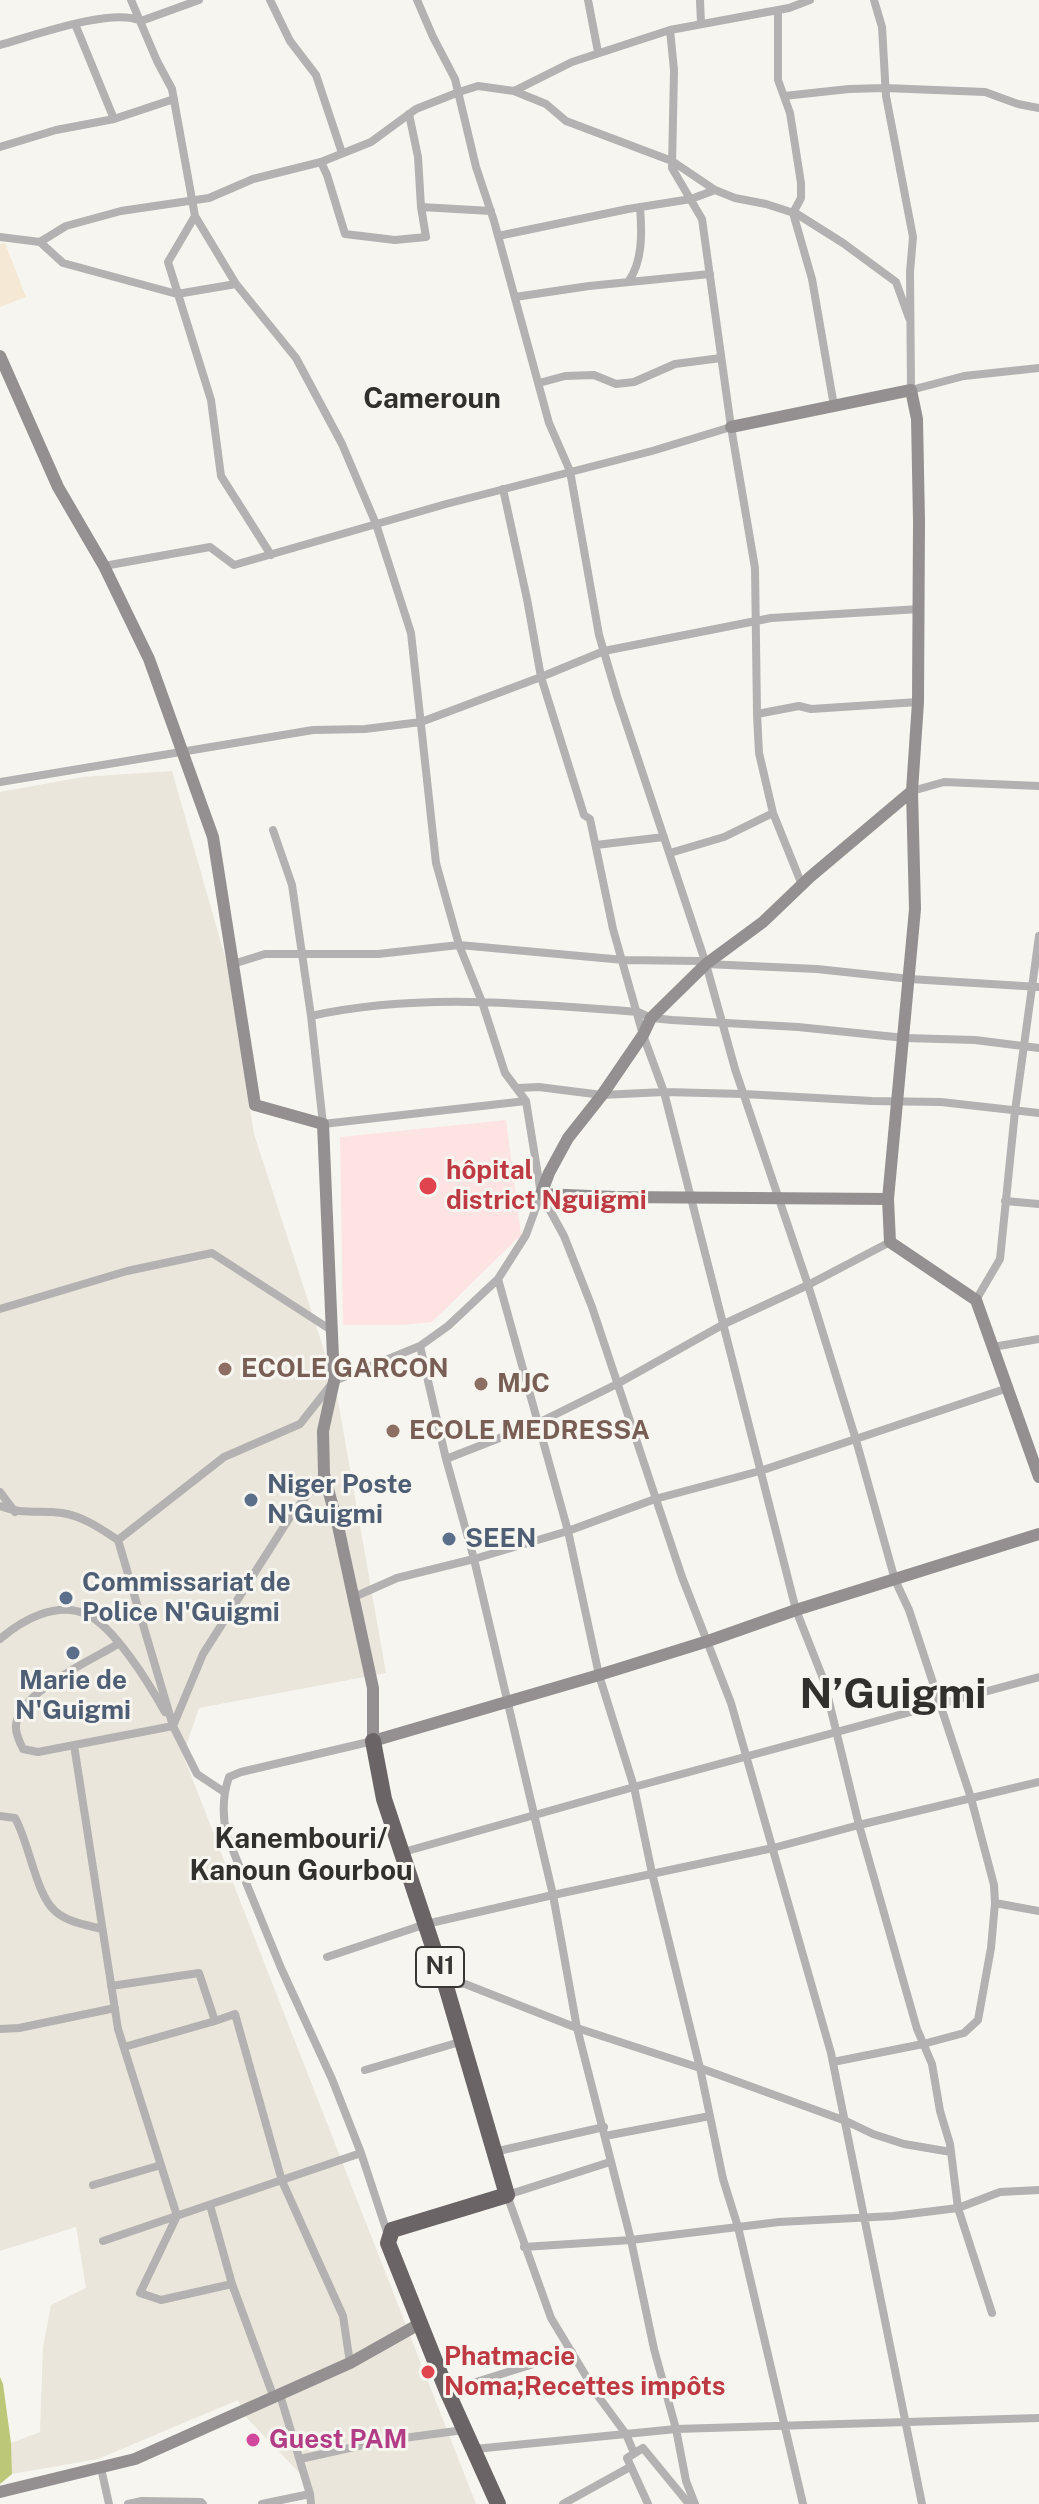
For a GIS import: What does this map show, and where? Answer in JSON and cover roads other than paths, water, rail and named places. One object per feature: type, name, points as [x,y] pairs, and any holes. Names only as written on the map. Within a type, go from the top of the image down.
[{"type":"highway","name":"N1","points":[[373,1741],[384,1799],[445,1983],[507,2195]]},
{"type":"highway","points":[[498,2504],[447,2391],[388,2243],[392,2230],[507,2195]]},
{"type":"street","points":[[131,0],[172,89],[195,216],[236,284],[296,358],[342,444],[376,524],[411,633],[436,863],[459,945],[505,1073],[526,1101],[541,1194],[577,1268],[682,1577],[731,1703],[833,2062],[922,2504]]},
{"type":"street","points":[[0,45],[92,20],[131,16],[141,21],[199,0]]},
{"type":"street","points":[[270,0],[290,41],[316,75],[342,153]]},
{"type":"street","points":[[417,0],[459,92],[476,167],[549,423],[570,471],[604,651],[706,964],[744,1094],[808,1285],[895,1580],[909,1610],[971,1798],[994,1885],[995,1903],[986,1981],[978,2020],[964,2033],[833,2062]]},
{"type":"street","points":[[588,0],[598,52]]},
{"type":"street","points":[[700,0],[701,23]]},
{"type":"street","points":[[514,91],[598,52],[670,30],[778,10],[810,0]]},
{"type":"street","points":[[874,0],[882,27],[885,88],[913,237],[910,272],[911,390],[917,419],[920,609],[912,791],[915,909],[888,1199],[890,1242]]},
{"type":"street","points":[[778,10],[778,80],[790,113],[801,183],[801,198],[793,213],[812,279],[834,406]]},
{"type":"street","points":[[75,24],[114,119]]},
{"type":"street","points":[[670,30],[674,70],[672,168],[702,219],[731,427],[755,568],[759,753],[773,813],[802,885]]},
{"type":"street","points":[[40,242],[66,226],[121,211],[209,198],[253,179],[321,162],[371,142],[416,109],[478,86],[514,91],[546,104],[566,121],[672,161],[715,190],[793,213],[831,235],[896,282],[910,322]]},
{"type":"street","points":[[784,96],[885,88],[985,92],[1039,108]]},
{"type":"street","points":[[0,147],[56,130],[114,119],[174,99]]},
{"type":"street","points":[[321,162],[345,234],[395,240],[426,237],[418,157],[409,114]]},
{"type":"street","points":[[498,236],[691,199],[715,190]]},
{"type":"street","points":[[421,207],[491,211]]},
{"type":"street","points":[[628,282],[636,272],[640,207]]},
{"type":"street","points":[[195,216],[168,262],[211,400],[221,476],[271,555]]},
{"type":"street","points":[[0,237],[40,242],[63,263],[177,294],[236,284]]},
{"type":"street","points":[[515,297],[710,274]]},
{"type":"street","points":[[0,356],[58,487],[104,566],[149,659],[213,837],[255,1105],[323,1124],[526,1101]]},
{"type":"street","points":[[539,383],[565,376],[594,375],[616,384],[634,382],[675,364],[721,358]]},
{"type":"street","points":[[104,566],[210,547],[234,565],[731,427],[964,376],[1039,368]]},
{"type":"street","points":[[503,489],[541,677],[584,815],[590,819],[613,929],[643,1035],[664,1092],[796,1610],[824,1681],[859,1825],[923,2044],[932,2064],[951,2152],[958,2208],[992,2313]]},
{"type":"street","points":[[0,782],[313,730],[365,729],[421,722],[604,651],[757,621],[920,609]]},
{"type":"street","points":[[757,714],[799,706],[811,709],[918,702]]},
{"type":"street","points":[[118,1540],[224,1457],[300,1424],[334,1381],[420,1346],[448,1326],[498,1279],[526,1235],[549,1173],[568,1138],[602,1095],[651,1018],[706,964],[763,922],[912,791],[944,782],[1039,786]]},
{"type":"street","points":[[670,853],[724,837],[773,813]]},
{"type":"street","points":[[273,830],[292,885],[323,1124]]},
{"type":"street","points":[[596,845],[664,837]]},
{"type":"street","points":[[976,1300],[1000,1259],[1015,1111],[1035,987],[1039,936]]},
{"type":"street","points":[[233,964],[265,954],[378,954],[459,945],[624,960],[698,961],[1035,987]]},
{"type":"street","points":[[311,1016],[351,1008],[437,1000],[638,1012],[651,1018],[798,1027],[905,1038],[975,1040],[1039,1048]]},
{"type":"street","points":[[518,1088],[539,1087],[602,1095],[664,1092],[941,1102],[1039,1113]]},
{"type":"street","name":"N1","points":[[323,1124],[334,1381],[323,1431],[324,1474],[373,1688],[373,1741]]},
{"type":"street","points":[[541,1194],[888,1199]]},
{"type":"street","points":[[1005,1201],[1039,1204]]},
{"type":"street","points":[[446,1459],[538,1423],[617,1384],[724,1324],[890,1242]]},
{"type":"street","points":[[890,1242],[976,1300],[1039,1477]]},
{"type":"street","points":[[0,1309],[127,1271],[212,1253],[331,1330]]},
{"type":"street","points":[[498,1279],[568,1531],[599,1675],[634,1787],[723,2179],[738,2227],[803,2504]]},
{"type":"street","points":[[993,1347],[1039,1339]]},
{"type":"street","points":[[420,1346],[553,1895],[577,2028],[631,2240],[692,2504]]},
{"type":"street","points":[[354,1597],[397,1578],[568,1531],[655,1499],[760,1471],[1008,1388]]},
{"type":"street","points":[[173,1726],[203,1654],[292,1514],[324,1474]]},
{"type":"street","points":[[0,1492],[16,1513]]},
{"type":"street","points":[[0,1506],[16,1513],[43,1511],[66,1514],[92,1523],[118,1540],[173,1726]]},
{"type":"street","points":[[389,2236],[332,2079],[281,1968],[227,1836],[222,1818],[224,1792],[229,1777],[506,1703],[708,1641],[796,1610],[1038,1538]]},
{"type":"street","points":[[0,1639],[13,1628],[51,1611],[71,1610],[87,1614],[105,1627],[151,1688],[197,1774],[224,1792]]},
{"type":"street","points":[[118,1644],[44,1688],[21,1709],[15,1726],[23,1749],[38,1752],[173,1726]]},
{"type":"street","points":[[400,1853],[1039,1677]]},
{"type":"street","points":[[74,1745],[115,2008],[124,2047],[177,2216],[140,2293],[161,2300],[232,2284]]},
{"type":"street","points":[[327,1957],[426,1924],[773,1848],[1039,1782]]},
{"type":"street","points":[[0,1816],[15,1818],[24,1833],[44,1896],[53,1910],[68,1920],[102,1929]]},
{"type":"street","points":[[995,1903],[1039,1911]]},
{"type":"street","points":[[111,1986],[199,1973],[215,2021]]},
{"type":"street","points":[[445,1983],[465,1984],[577,2028],[846,2121],[873,2134],[904,2144],[951,2152]]},
{"type":"street","points":[[0,2029],[19,2028],[115,2008]]},
{"type":"street","points":[[124,2047],[235,2014],[282,2181],[343,2316],[350,2363]]},
{"type":"street","points":[[365,2070],[463,2041]]},
{"type":"street","points":[[493,2152],[710,2116]]},
{"type":"street","points":[[103,2241],[361,2153]]},
{"type":"street","points":[[610,2162],[507,2195],[551,2318],[598,2396],[626,2434],[634,2453]]},
{"type":"street","points":[[93,2185],[161,2165]]},
{"type":"street","points":[[524,2247],[893,2216],[958,2208],[1000,2192],[1039,2190]]},
{"type":"street","points":[[210,2205],[232,2284],[300,2459],[311,2504]]},
{"type":"street","points":[[0,2492],[135,2459],[350,2363],[421,2323]]},
{"type":"street","points":[[447,2391],[572,2352]]},
{"type":"street","points":[[475,2449],[676,2429],[1039,2418]]},
{"type":"street","points":[[300,2459],[381,2441],[465,2430]]},
{"type":"street","points":[[648,2504],[627,2458],[643,2448],[692,2504]]},
{"type":"street","points":[[563,2504],[630,2467]]},
{"type":"street","points":[[101,2468],[109,2504]]},
{"type":"street","points":[[262,2504],[310,2494]]},
{"type":"street","points":[[128,2504],[142,2501],[203,2504]]},
{"type":"place","name":"hôpital district Nguigmi","points":[[428,1186]]},
{"type":"place","name":"ECOLE GARCON","points":[[225,1369]]},
{"type":"place","name":"MJC","points":[[481,1384]]},
{"type":"place","name":"ECOLE MEDRESSA","points":[[393,1431]]},
{"type":"place","name":"Niger Poste N'Guigmi","points":[[251,1500]]},
{"type":"place","name":"SEEN","points":[[449,1539]]},
{"type":"place","name":"Commissariat de Police N'Guigmi","points":[[66,1598]]},
{"type":"place","name":"Marie de N'Guigmi","points":[[73,1653]]},
{"type":"place","name":"Phatmacie Noma;Recettes impôts","points":[[428,2372]]},
{"type":"place","name":"Guest PAM","points":[[253,2440]]},
{"type":"district","name":"Cameroun","points":[[432,399]]},
{"type":"district","name":"N’Guigmi","points":[[893,1695]]},
{"type":"district","name":"Kanembouri/ Kanoun Gourbou","points":[[301,1855]]}]
